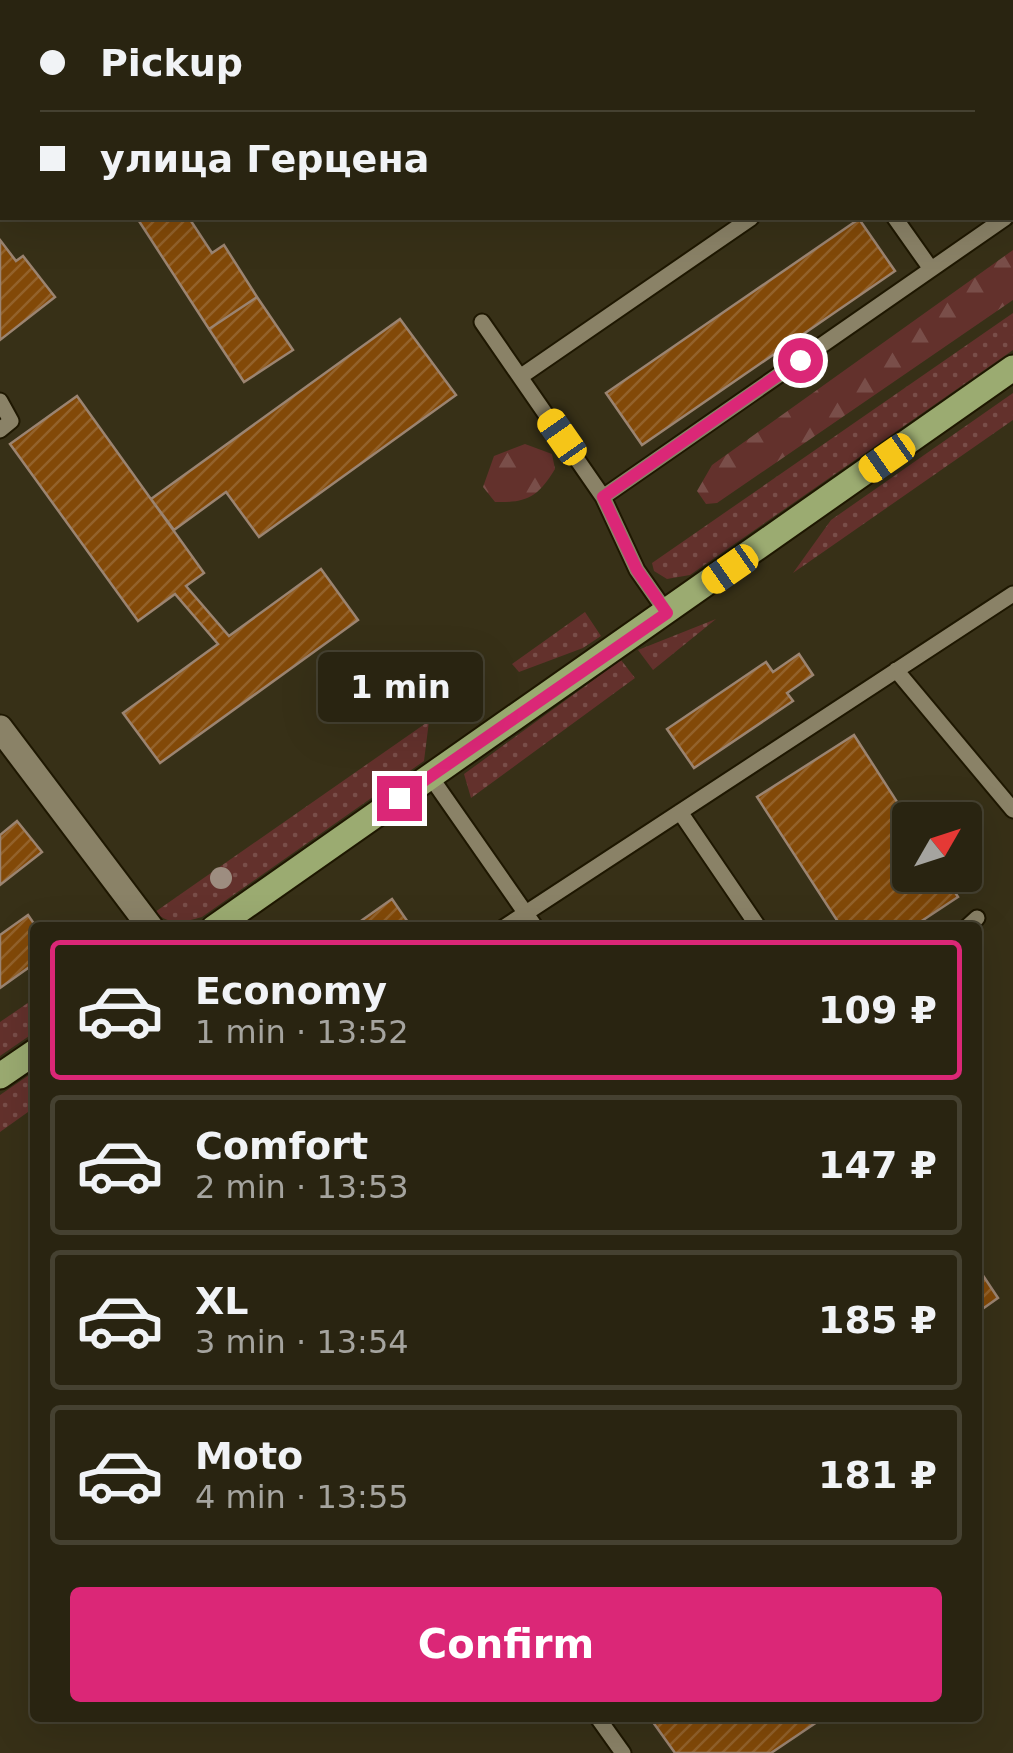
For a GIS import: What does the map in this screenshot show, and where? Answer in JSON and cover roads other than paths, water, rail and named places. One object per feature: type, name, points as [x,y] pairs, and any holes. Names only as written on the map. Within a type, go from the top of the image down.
[{"type":"main road","points":[[223,922],[1013,368]]},
{"type":"main road","points":[[0,1076],[30,1055]]},
{"type":"street","points":[[0,728],[146,922]]},
{"type":"lane","points":[[520,377],[747,220]]},
{"type":"lane","points":[[897,220],[931,269]]},
{"type":"lane","points":[[603,497],[931,269],[988,222]]},
{"type":"lane","points":[[482,322],[603,497],[637,570],[667,613]]},
{"type":"lane","points":[[0,401],[11,422],[0,430]]},
{"type":"lane","points":[[511,922],[1013,594]]},
{"type":"lane","points":[[896,670],[1013,810]]},
{"type":"lane","points":[[430,776],[532,922]]},
{"type":"lane","points":[[680,812],[755,922]]},
{"type":"lane","points":[[601,1722],[623,1753]]}]
